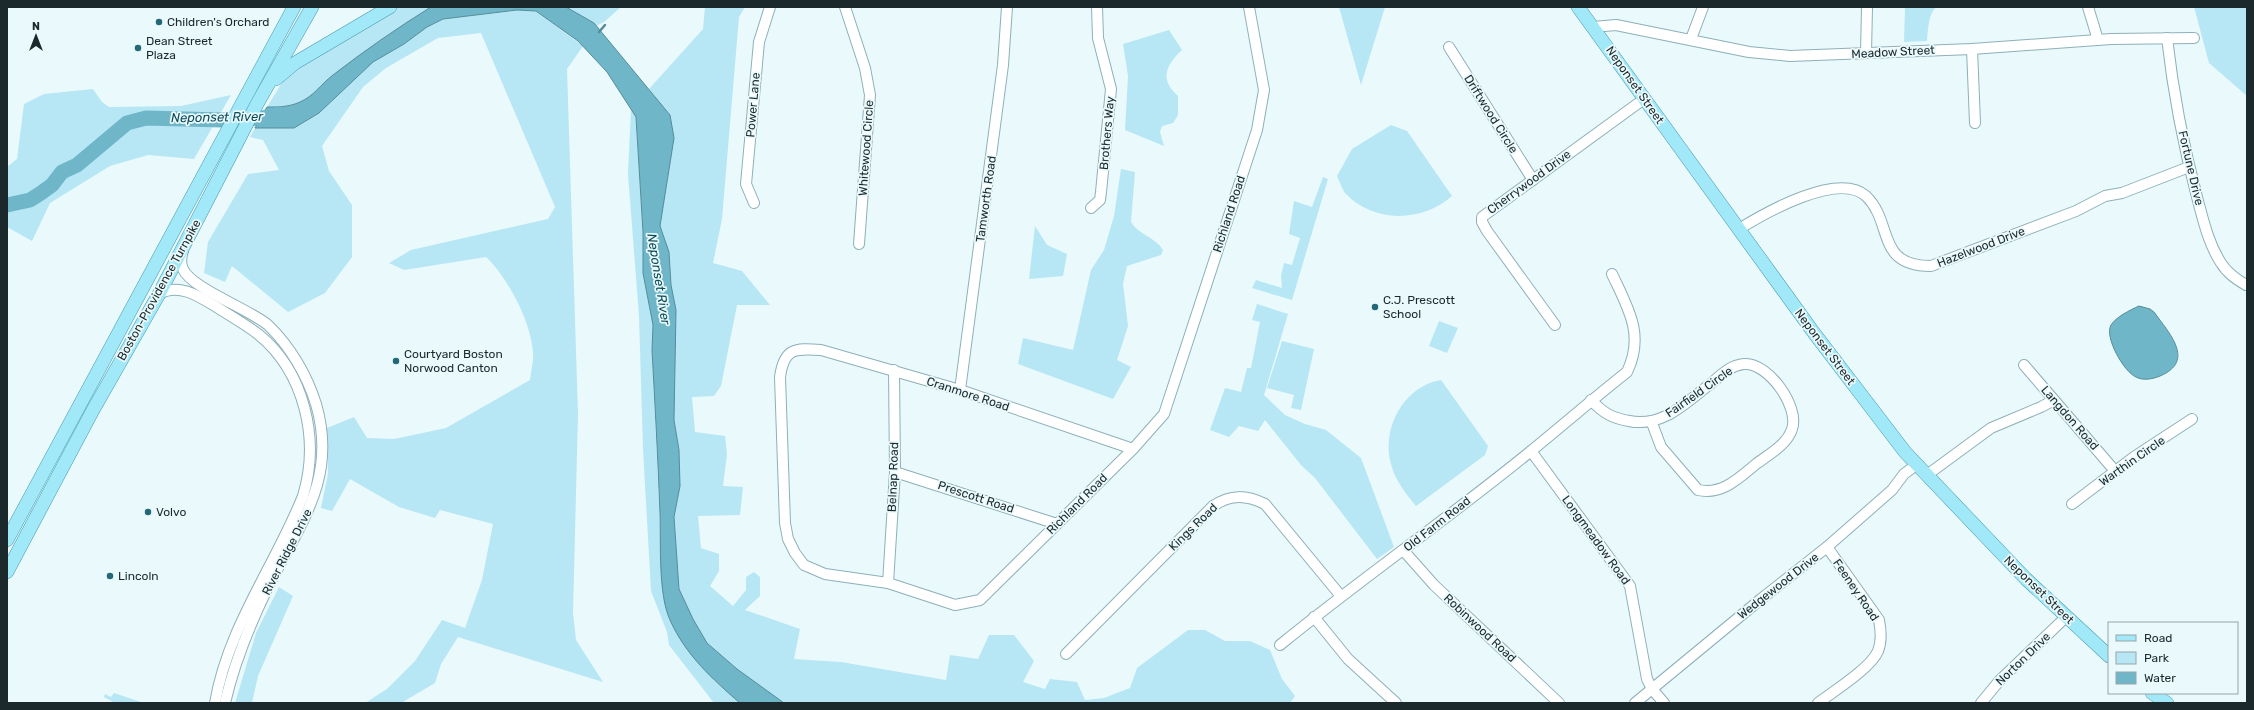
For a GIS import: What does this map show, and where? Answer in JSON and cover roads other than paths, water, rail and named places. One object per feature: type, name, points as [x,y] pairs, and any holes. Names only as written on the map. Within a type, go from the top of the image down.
[{"type":"main road","name":"Boston-Providence Turnpike","points":[[7,540],[294,7]]},
{"type":"main road","name":"Boston-Providence Turnpike","points":[[7,572],[93,410],[186,242],[243,130],[312,7]]},
{"type":"main road","points":[[270,84],[295,63],[390,7]]},
{"type":"main road","name":"Neponset Street","points":[[1578,7],[1851,383],[1916,465],[1927,474],[2011,564],[2108,655]]},
{"type":"main road","points":[[2149,694],[2156,703]]},
{"type":"main road","points":[[2154,694],[2167,703]]},
{"type":"street","name":"Power Lane","points":[[754,203],[746,184],[759,42],[770,7]]},
{"type":"street","name":"Whitewood Circle","points":[[845,7],[865,68],[870,95],[859,244]]},
{"type":"street","name":"Tamworth Road","points":[[960,390],[1001,80],[1007,7]]},
{"type":"street","name":"Brothers Way","points":[[1091,208],[1100,200],[1111,89],[1098,38],[1097,7]]},
{"type":"street","name":"Richland Road","points":[[800,350],[790,353],[782,362],[780,377],[785,523],[788,539],[795,553],[804,565],[824,574],[888,583],[955,605],[980,600],[1134,449],[1164,414],[1257,130],[1264,90],[1249,7]]},
{"type":"street","points":[[1691,39],[1703,7]]},
{"type":"street","points":[[1866,53],[1867,7]]},
{"type":"street","points":[[2088,7],[2098,40]]},
{"type":"street","name":"Meadow Street","points":[[1594,27],[1616,25],[1691,39],[1749,52],[1790,56],[1972,49],[2098,40],[2194,38]]},
{"type":"street","name":"Fortune Drive","points":[[2167,38],[2174,89],[2189,168],[2202,215],[2218,256],[2230,274],[2246,285]]},
{"type":"street","name":"Driftwood Circle","points":[[1449,47],[1533,180]]},
{"type":"street","points":[[1972,49],[1975,123]]},
{"type":"street","name":"Cherrywood Drive","points":[[1555,325],[1482,222],[1482,217],[1644,99]]},
{"type":"street","name":"Hazelwood Drive","points":[[1739,229],[1764,213],[1807,196],[1843,188],[1857,190],[1866,197],[1876,210],[1886,239],[1895,253],[1904,262],[1916,266],[1931,266],[2076,211],[2105,196],[2122,193],[2189,168]]},
{"type":"street","name":"River Ridge Drive","points":[[186,242],[181,264],[190,278],[251,313],[268,325],[285,344],[309,384],[322,428],[321,464],[313,502],[266,592],[247,633],[225,703]]},
{"type":"street","name":"Old Farm Road","points":[[1280,645],[1340,595],[1403,550],[1530,451],[1627,372],[1633,359],[1636,338],[1633,324],[1612,274]]},
{"type":"street","name":"River Ridge Drive","points":[[158,294],[173,289],[189,292],[238,320],[267,342],[287,367],[299,391],[305,407],[310,441],[307,482],[303,496],[247,608],[222,673],[215,703]]},
{"type":"street","name":"Cranmore Road","points":[[800,350],[821,350],[894,370],[960,390],[1134,449]]},
{"type":"street","name":"Fairfield Circle","points":[[1591,400],[1604,413],[1614,418],[1637,423],[1652,423],[1670,414],[1730,368],[1744,364],[1757,366],[1771,378],[1793,410],[1794,420],[1792,430],[1781,445],[1726,488],[1706,491],[1698,490],[1661,447],[1652,423]]},
{"type":"street","name":"Langdon Road","points":[[2024,365],[2115,471]]},
{"type":"street","name":"Belnap Road","points":[[888,583],[895,472],[894,370]]},
{"type":"street","points":[[1927,474],[1991,428],[2054,400]]},
{"type":"street","name":"Warthin Circle","points":[[2072,504],[2115,471],[2192,419]]},
{"type":"street","name":"Longmeadow Road","points":[[1530,451],[1630,586],[1637,613],[1642,657],[1652,688],[1664,703]]},
{"type":"street","name":"Wedgewood Drive","points":[[1635,703],[1827,547],[1892,490],[1904,474],[1916,465]]},
{"type":"street","name":"Prescott Road","points":[[895,472],[1057,524]]},
{"type":"street","name":"Kings Road","points":[[1066,654],[1213,506],[1224,499],[1243,496],[1251,497],[1265,504],[1279,519],[1340,595]]},
{"type":"street","name":"Feeney Road","points":[[1818,703],[1868,664],[1878,651],[1881,634],[1879,620],[1827,547]]},
{"type":"street","name":"Robinwood Road","points":[[1403,550],[1434,585],[1559,703]]},
{"type":"street","points":[[1314,617],[1348,659],[1396,703]]},
{"type":"street","name":"Norton Drive","points":[[1981,703],[2000,680],[2066,617]]},
{"type":"water","points":[[431,7],[566,7],[594,23],[670,115],[674,138],[660,226],[669,252],[671,285],[676,310],[674,420],[679,450],[680,486],[674,517],[679,589],[693,619],[707,643],[737,669],[784,703],[740,703],[719,685],[691,655],[676,632],[666,609],[661,568],[660,514],[652,350],[653,325],[643,273],[643,232],[636,117],[607,72],[578,41],[536,11],[517,10],[443,19],[427,27],[404,44],[373,62],[319,113],[294,128],[255,128],[267,107],[288,106],[305,99],[329,78],[357,57],[393,31]]},
{"type":"water","points":[[2139,306],[2150,309],[2154,312],[2172,338],[2178,355],[2176,363],[2171,370],[2151,379],[2142,379],[2131,374],[2116,354],[2110,337],[2111,325],[2113,322]]},
{"type":"waterway","points":[[599,32],[605,25]]},
{"type":"waterway","name":"Neponset River","points":[[7,205],[30,200],[41,193],[52,185],[62,172],[77,165],[127,123],[146,118],[223,120],[262,118],[280,114]]},
{"type":"place","name":"Children's Orchard","points":[[159,22]]},
{"type":"place","name":"Dean Street Plaza","points":[[138,48]]},
{"type":"place","name":"C.J. Prescott School","points":[[1375,307]]},
{"type":"place","name":"Courtyard Boston Norwood Canton","points":[[396,361]]},
{"type":"place","name":"Volvo","points":[[148,512]]},
{"type":"place","name":"Lincoln","points":[[110,576]]}]
